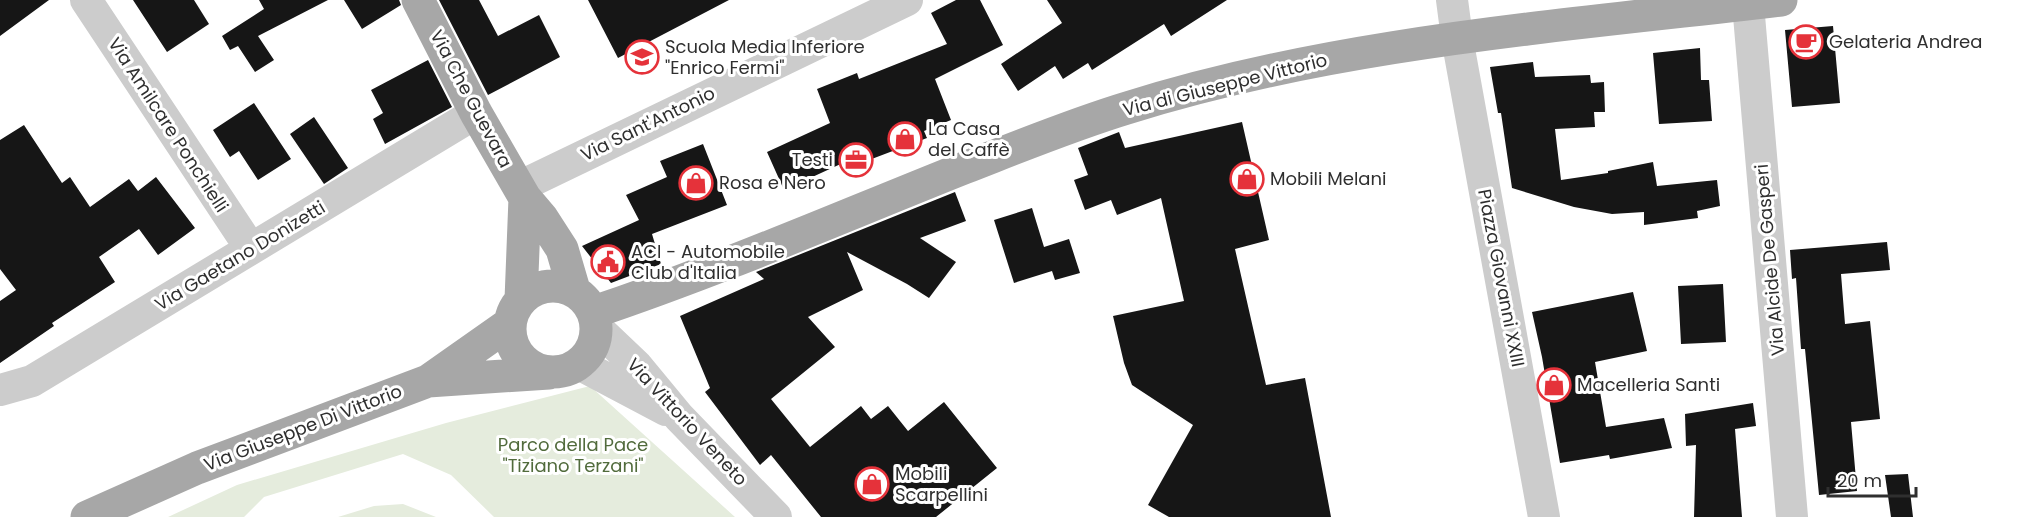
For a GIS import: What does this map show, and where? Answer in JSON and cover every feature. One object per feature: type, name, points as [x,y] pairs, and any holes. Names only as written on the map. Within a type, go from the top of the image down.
[{"type":"main road","name":"Via Che Guevara","points":[[418,0],[476,113],[522,193],[562,249],[588,310]]},
{"type":"main road","name":"Via di Giuseppe Vittorio","points":[[588,310],[666,288],[1055,132],[1127,107],[1207,85],[1303,63],[1457,39],[1781,0]]},
{"type":"main road","points":[[522,193],[515,312],[510,339],[516,352],[525,363],[538,370],[566,368]]},
{"type":"main road","points":[[429,381],[566,368],[588,354],[595,342],[588,310],[560,286],[546,286],[532,291],[515,312]]},
{"type":"main road","name":"Via Giuseppe Di Vittorio","points":[[87,517],[196,468],[429,381],[515,312]]},
{"type":"street","name":"Via Amilcare Ponchielli","points":[[86,0],[250,249]]},
{"type":"street","name":"Via Sant'Antonio","points":[[522,193],[907,0]]},
{"type":"street","name":"Piazza Giovanni XXIII","points":[[1452,0],[1457,39],[1544,517]]},
{"type":"street","name":"Via Alcide De Gasperi","points":[[1748,4],[1792,517]]},
{"type":"street","name":"Via Gaetano Donizetti","points":[[0,390],[32,381],[476,113]]},
{"type":"street","name":"Via Vittorio Veneto","points":[[588,310],[679,417],[776,517]]},
{"type":"street","points":[[566,368],[679,417]]},
{"type":"green space","name":"Parco della Pace \"Tiziano Terzani\"","points":[[590,386],[735,517],[494,517],[451,475],[403,454],[264,497],[244,517],[168,517],[237,485],[446,423]]},
{"type":"green space","points":[[403,504],[436,517],[338,517],[374,506]]},
{"type":"building","points":[[0,0],[49,0],[0,36]]},
{"type":"building","points":[[133,0],[194,0],[209,24],[167,52]]},
{"type":"building","points":[[259,0],[328,0],[258,36],[274,60],[255,72],[238,46],[230,50],[222,36],[264,9]]},
{"type":"building","points":[[344,0],[399,0],[401,5],[362,29]]},
{"type":"building","points":[[439,0],[479,0],[498,36],[539,15],[560,57],[488,95]]},
{"type":"building","points":[[588,0],[729,0],[618,58]]},
{"type":"building","points":[[956,0],[980,0],[1003,45],[935,79],[951,120],[924,131],[927,138],[848,168],[845,162],[784,190],[767,152],[830,123],[817,89],[857,73],[859,79],[947,44],[931,13]]},
{"type":"building","points":[[1047,0],[1227,0],[1171,36],[1164,24],[1092,70],[1088,63],[1063,79],[1055,66],[1018,91],[1001,64],[1062,23]]},
{"type":"building","points":[[1833,26],[1840,103],[1792,107],[1785,30]]},
{"type":"building","points":[[1700,48],[1701,80],[1709,80],[1712,121],[1659,124],[1653,53]]},
{"type":"building","points":[[428,60],[452,107],[385,144],[373,119],[383,113],[371,90]]},
{"type":"building","points":[[1533,62],[1535,77],[1590,75],[1591,83],[1604,82],[1605,112],[1594,112],[1595,127],[1555,129],[1561,180],[1608,173],[1608,171],[1653,162],[1657,186],[1717,180],[1720,206],[1697,211],[1698,218],[1644,225],[1644,212],[1612,214],[1574,207],[1512,188],[1501,113],[1498,113],[1490,67]]},
{"type":"building","points":[[254,103],[291,159],[258,180],[239,151],[230,157],[213,130]]},
{"type":"building","points":[[314,117],[348,168],[324,184],[290,134]]},
{"type":"building","points":[[1242,122],[1269,240],[1235,249],[1266,385],[1305,378],[1331,517],[1169,517],[1148,505],[1193,425],[1132,385],[1124,363],[1113,316],[1184,301],[1161,198],[1117,215],[1111,200],[1085,210],[1074,180],[1088,175],[1078,148],[1119,132],[1125,148]]},
{"type":"building","points":[[24,125],[62,183],[70,177],[90,207],[129,179],[138,191],[156,177],[195,228],[158,255],[139,229],[99,257],[115,282],[52,323],[54,326],[0,363],[0,301],[16,290],[0,269],[0,140]]},
{"type":"building","points":[[703,144],[727,205],[652,234],[661,264],[611,283],[582,246],[639,220],[626,195],[667,177],[660,161]]},
{"type":"building","points":[[955,192],[966,221],[920,238],[956,262],[929,298],[847,252],[863,290],[808,317],[835,347],[771,399],[810,447],[861,406],[871,419],[888,406],[908,431],[944,402],[997,468],[936,517],[821,517],[771,455],[760,465],[705,392],[710,388],[680,316],[764,279],[756,272]]},
{"type":"building","points":[[1032,208],[1044,247],[1069,239],[1080,273],[1055,280],[1052,271],[1014,283],[994,220]]},
{"type":"building","points":[[1887,242],[1890,270],[1841,274],[1845,324],[1870,321],[1880,419],[1851,422],[1857,491],[1819,495],[1805,349],[1801,349],[1796,278],[1792,279],[1790,250]]},
{"type":"building","points":[[1723,284],[1726,342],[1681,344],[1678,286]]},
{"type":"building","points":[[1633,292],[1647,351],[1595,362],[1606,427],[1664,418],[1672,448],[1610,459],[1609,455],[1560,463],[1532,312]]},
{"type":"building","points":[[1753,403],[1756,426],[1735,429],[1742,517],[1694,517],[1696,445],[1686,446],[1685,414]]},
{"type":"building","points":[[1908,474],[1913,517],[1891,517],[1885,475]]},
{"type":"place","name":"Gelateria Andrea","points":[[1806,42]]},
{"type":"place","name":"Scuola Media Inferiore \"Enrico Fermi\"","points":[[642,57]]},
{"type":"place","name":"La Casa del Caffè","points":[[905,139]]},
{"type":"place","name":"Testi","points":[[856,160]]},
{"type":"place","name":"Mobili Melani","points":[[1247,179]]},
{"type":"place","name":"Rosa e Nero","points":[[696,183]]},
{"type":"place","name":"ACI - Automobile Club d'Italia","points":[[608,262]]},
{"type":"place","name":"Macelleria Santi","points":[[1554,385]]},
{"type":"place","name":"Mobili Scarpellini","points":[[872,484]]}]
